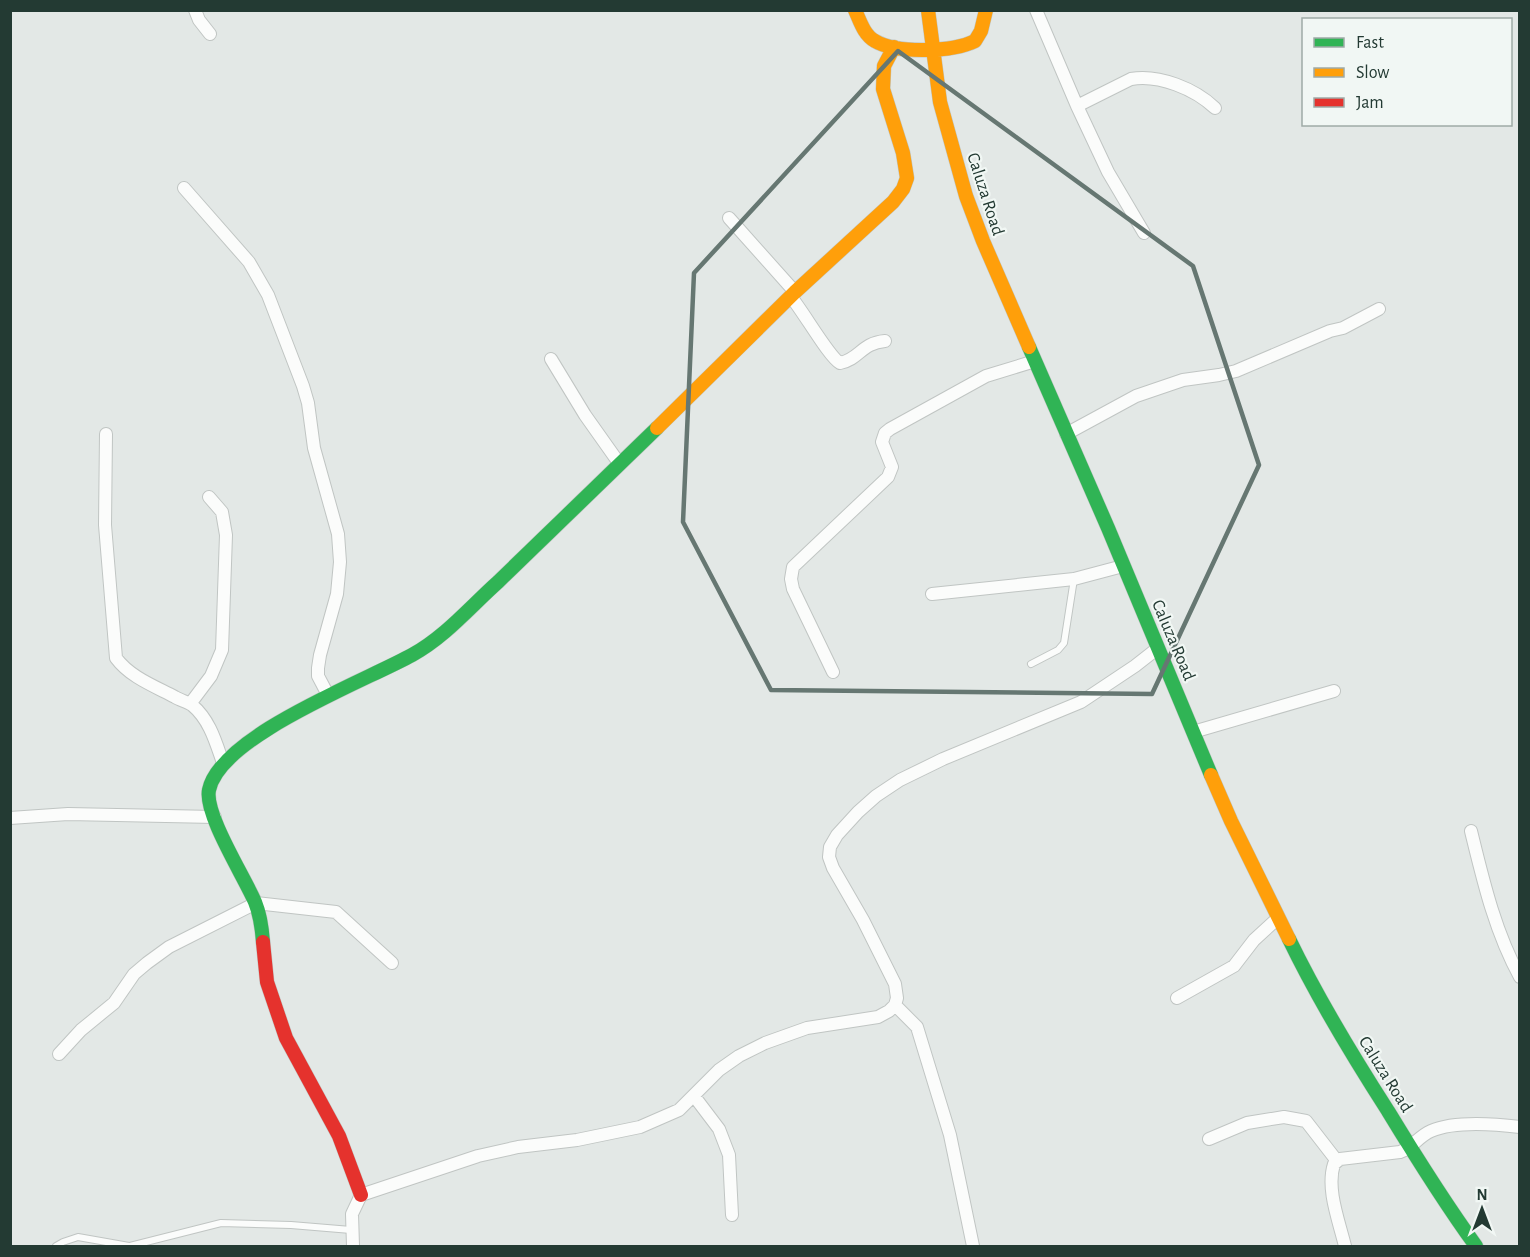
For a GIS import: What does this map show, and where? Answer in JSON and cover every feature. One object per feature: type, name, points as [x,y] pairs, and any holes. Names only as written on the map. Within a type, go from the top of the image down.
[{"type":"street","points":[[195,10],[199,20],[210,34]]},
{"type":"street","points":[[855,10],[861,24],[873,40],[882,45],[932,49],[956,48],[973,43],[980,35],[986,10]]},
{"type":"street","name":"Caluza Road","points":[[928,10],[940,102],[966,196],[987,252],[1231,821],[1308,979],[1353,1056],[1449,1209],[1476,1246]]},
{"type":"street","points":[[1036,10],[1108,172],[1144,233]]},
{"type":"street","points":[[362,1195],[339,1136],[286,1038],[277,1014],[267,982],[262,930],[256,903],[229,852],[215,817],[208,792],[210,781],[238,750],[284,720],[328,695],[412,655],[438,638],[892,202],[903,189],[907,178],[887,108],[883,78],[884,66],[894,46]]},
{"type":"street","points":[[1077,106],[1131,79],[1141,77],[1177,85],[1215,108]]},
{"type":"street","points":[[184,188],[249,262],[268,295],[308,403],[314,448],[338,534],[340,562],[337,594],[318,668],[318,676],[328,695]]},
{"type":"street","points":[[729,218],[793,295],[832,356],[840,363],[847,361],[866,345],[885,341]]},
{"type":"street","points":[[1066,434],[1136,396],[1183,380],[1236,371],[1330,331],[1343,328],[1379,309]]},
{"type":"street","points":[[551,359],[585,415],[619,463]]},
{"type":"street","points":[[833,672],[793,589],[790,579],[793,567],[888,477],[892,466],[882,442],[885,433],[986,376],[1035,361]]},
{"type":"street","points":[[105,434],[105,525],[116,658],[138,678],[190,704],[199,712],[211,730],[223,764]]},
{"type":"street","points":[[190,704],[211,676],[222,650],[226,535],[222,512],[209,497]]},
{"type":"street","points":[[932,594],[1074,579],[1123,566]]},
{"type":"street","points":[[353,1246],[352,1214],[362,1195],[478,1156],[518,1147],[577,1140],[640,1127],[678,1110],[719,1070],[739,1056],[765,1043],[807,1028],[878,1017],[889,1011],[895,1005],[897,998],[895,984],[829,857],[830,847],[837,835],[876,796],[900,780],[943,759],[1081,702],[1136,666],[1158,648]]},
{"type":"street","points":[[1194,732],[1334,691]]},
{"type":"street","points":[[10,818],[68,814],[215,817]]},
{"type":"street","points":[[1471,831],[1497,922],[1510,959],[1520,977]]},
{"type":"street","points":[[59,1054],[81,1030],[114,1003],[134,974],[147,963],[170,947],[256,903],[336,912],[392,963]]},
{"type":"street","points":[[1177,998],[1234,966],[1254,940],[1278,918]]},
{"type":"street","points":[[895,1005],[917,1027],[950,1135],[973,1246]]},
{"type":"street","points":[[694,1096],[719,1129],[729,1155],[732,1215]]},
{"type":"street","points":[[1209,1139],[1247,1123],[1284,1117],[1306,1121],[1337,1161]]},
{"type":"street","points":[[1345,1246],[1332,1182],[1333,1168],[1337,1161],[1344,1158],[1406,1150],[1432,1131],[1443,1128],[1480,1125],[1520,1127]]},
{"type":"lane","points":[[1031,664],[1059,650],[1064,643],[1074,579]]},
{"type":"lane","points":[[56,1246],[78,1237],[129,1246],[221,1223],[291,1224],[351,1230]]},
{"type":"highlighted area","points":[[898,51],[1193,266],[1259,465],[1152,694],[771,690],[683,522],[694,273]]},
{"type":"traffic: fast","points":[[1029,347],[1108,528],[1211,775]]},
{"type":"traffic: fast","points":[[263,942],[255,902],[226,846],[209,801],[209,790],[219,770],[239,750],[266,730],[330,695],[412,655],[435,640],[657,428]]},
{"type":"traffic: fast","points":[[1289,939],[1349,1048],[1430,1179],[1476,1246]]},
{"type":"traffic: slow","points":[[855,10],[865,31],[875,41],[911,50],[939,49],[975,41],[981,31],[986,10]]},
{"type":"traffic: slow","points":[[928,10],[940,102],[966,196],[1029,347]]},
{"type":"traffic: slow","points":[[657,428],[795,292],[893,202],[903,189],[907,178],[903,153],[883,89],[884,66],[894,47]]},
{"type":"traffic: slow","points":[[1211,775],[1289,939]]},
{"type":"traffic: jam","points":[[263,942],[267,982],[286,1038],[339,1136],[361,1195]]}]
